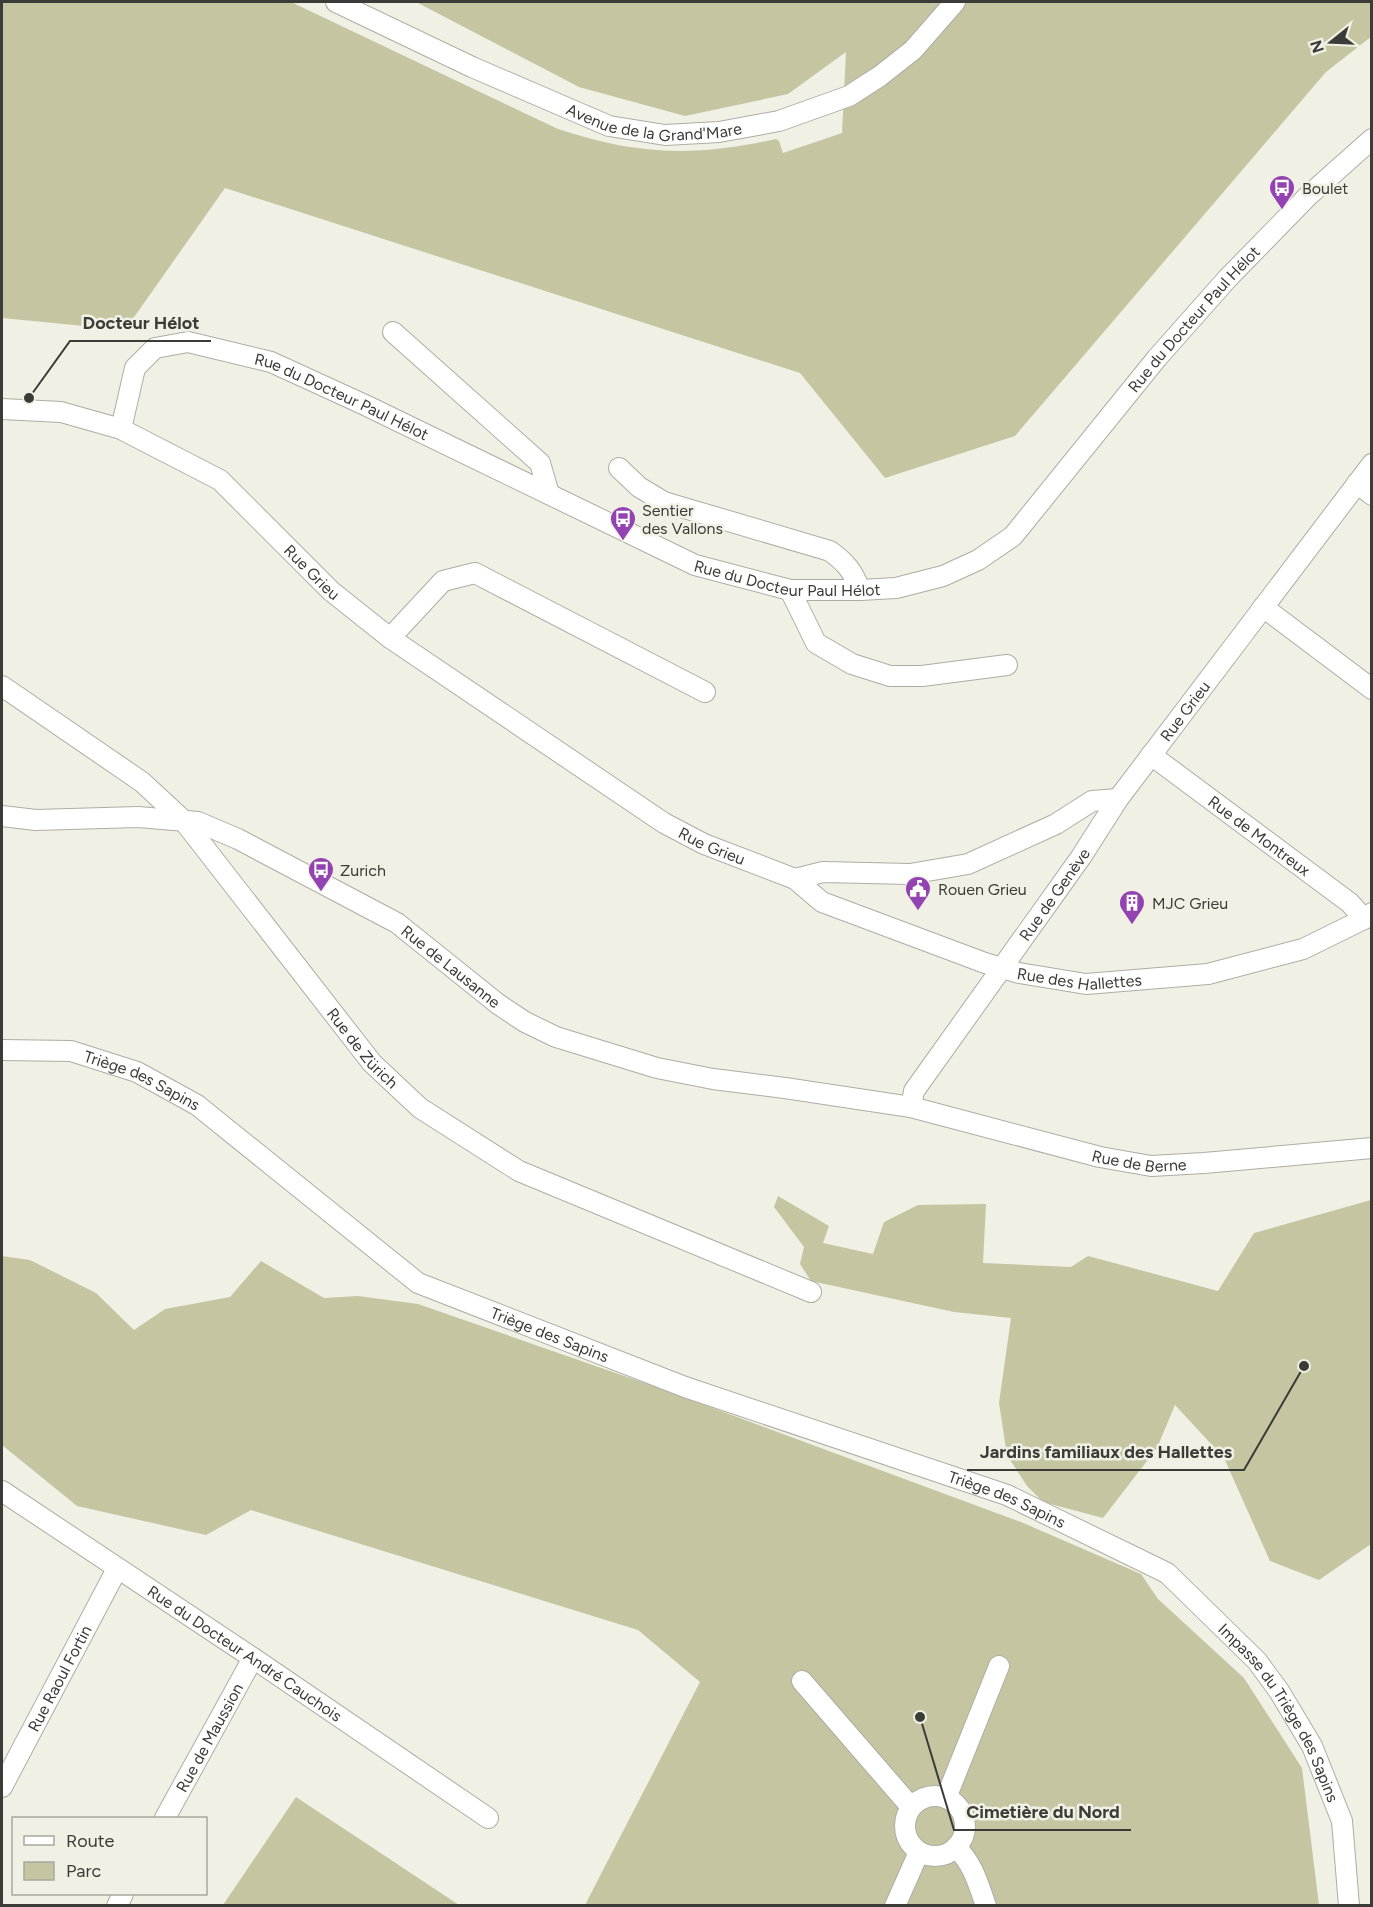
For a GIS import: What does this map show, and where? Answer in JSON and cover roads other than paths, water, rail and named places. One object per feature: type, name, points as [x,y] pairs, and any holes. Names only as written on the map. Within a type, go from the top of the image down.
[{"type":"street","name":"Avenue de la Grand'Mare","points":[[336,2],[472,67],[609,126],[665,135],[719,132],[779,121],[849,96],[880,76],[913,50],[955,2]]},
{"type":"street","name":"Rue du Docteur Paul Hélot","points":[[121,429],[135,368],[155,348],[188,342],[271,362],[365,405],[695,565],[790,590],[896,588],[943,576],[978,560],[1013,536],[1157,358],[1227,279],[1308,196],[1371,139]]},
{"type":"street","points":[[393,332],[540,463],[549,494]]},
{"type":"street","name":"Rue Grieu","points":[[2,409],[61,412],[121,429],[220,480],[331,591],[390,638],[664,823],[704,844],[795,879]]},
{"type":"street","name":"Rue Grieu","points":[[1118,799],[1263,607],[1364,489],[1371,464]]},
{"type":"street","points":[[619,468],[639,487],[664,502],[830,551],[843,561],[855,576],[860,590]]},
{"type":"street","points":[[390,638],[442,581],[475,573],[705,692]]},
{"type":"street","points":[[790,590],[816,644],[852,664],[890,676],[922,676],[1007,665]]},
{"type":"street","points":[[1263,607],[1371,689]]},
{"type":"street","name":"Rue de Zürich","points":[[2,686],[142,782],[183,820],[372,1063],[420,1108],[519,1171],[811,1292]]},
{"type":"street","name":"Rue de Montreux","points":[[1151,755],[1368,916]]},
{"type":"street","points":[[795,879],[823,872],[910,874],[968,864],[1056,824],[1092,801],[1118,799]]},
{"type":"street","name":"Rue de Genève","points":[[911,1107],[914,1091],[1081,857],[1118,799]]},
{"type":"street","name":"Rue de Lausanne","points":[[2,816],[36,820],[138,817],[198,822],[238,839],[397,923],[498,1004],[525,1022],[556,1037],[633,1061],[713,1079],[911,1107]]},
{"type":"street","name":"Rue des Hallettes","points":[[795,879],[822,902],[1002,968],[1086,984],[1208,974],[1303,949],[1368,916]]},
{"type":"street","name":"Triège des Sapins","points":[[2,1050],[71,1050],[137,1072],[187,1099],[418,1283],[686,1387],[1007,1495],[1140,1560]]},
{"type":"street","name":"Rue de Berne","points":[[911,1107],[1100,1157],[1151,1166],[1371,1148]]},
{"type":"street","name":"Rue du Docteur André Cauchois","points":[[2,1491],[488,1818]]},
{"type":"street","name":"Impasse du Triège des Sapins","points":[[1140,1560],[1167,1573],[1257,1662],[1280,1691],[1312,1746],[1342,1821],[1349,1905]]},
{"type":"street","name":"Rue Raoul Fortin","points":[[2,1786],[117,1569]]},
{"type":"street","name":"Rue de Maussion","points":[[166,1817],[253,1658]]},
{"type":"street","points":[[946,1798],[999,1666]]},
{"type":"street","points":[[802,1681],[911,1807]]},
{"type":"street","points":[[927,1797],[946,1798],[961,1811],[964,1830],[961,1840],[956,1847],[938,1856],[919,1852],[905,1831],[905,1823],[911,1807],[927,1797]]},
{"type":"street","points":[[956,1847],[973,1869],[986,1905]]},
{"type":"street","points":[[895,1905],[919,1852]]},
{"type":"place","name":"Boulet","points":[[1282,211]]},
{"type":"place","name":"Docteur Hélot","points":[[29,398]]},
{"type":"place","name":"Sentier des Vallons","points":[[623,542]]},
{"type":"place","name":"Zurich","points":[[321,893]]},
{"type":"place","name":"Rouen Grieu","points":[[918,912]]},
{"type":"place","name":"MJC Grieu","points":[[1132,926]]},
{"type":"place","name":"Jardins familiaux des Hallettes","points":[[1304,1366]]},
{"type":"place","name":"Cimetière du Nord","points":[[920,1717]]}]
